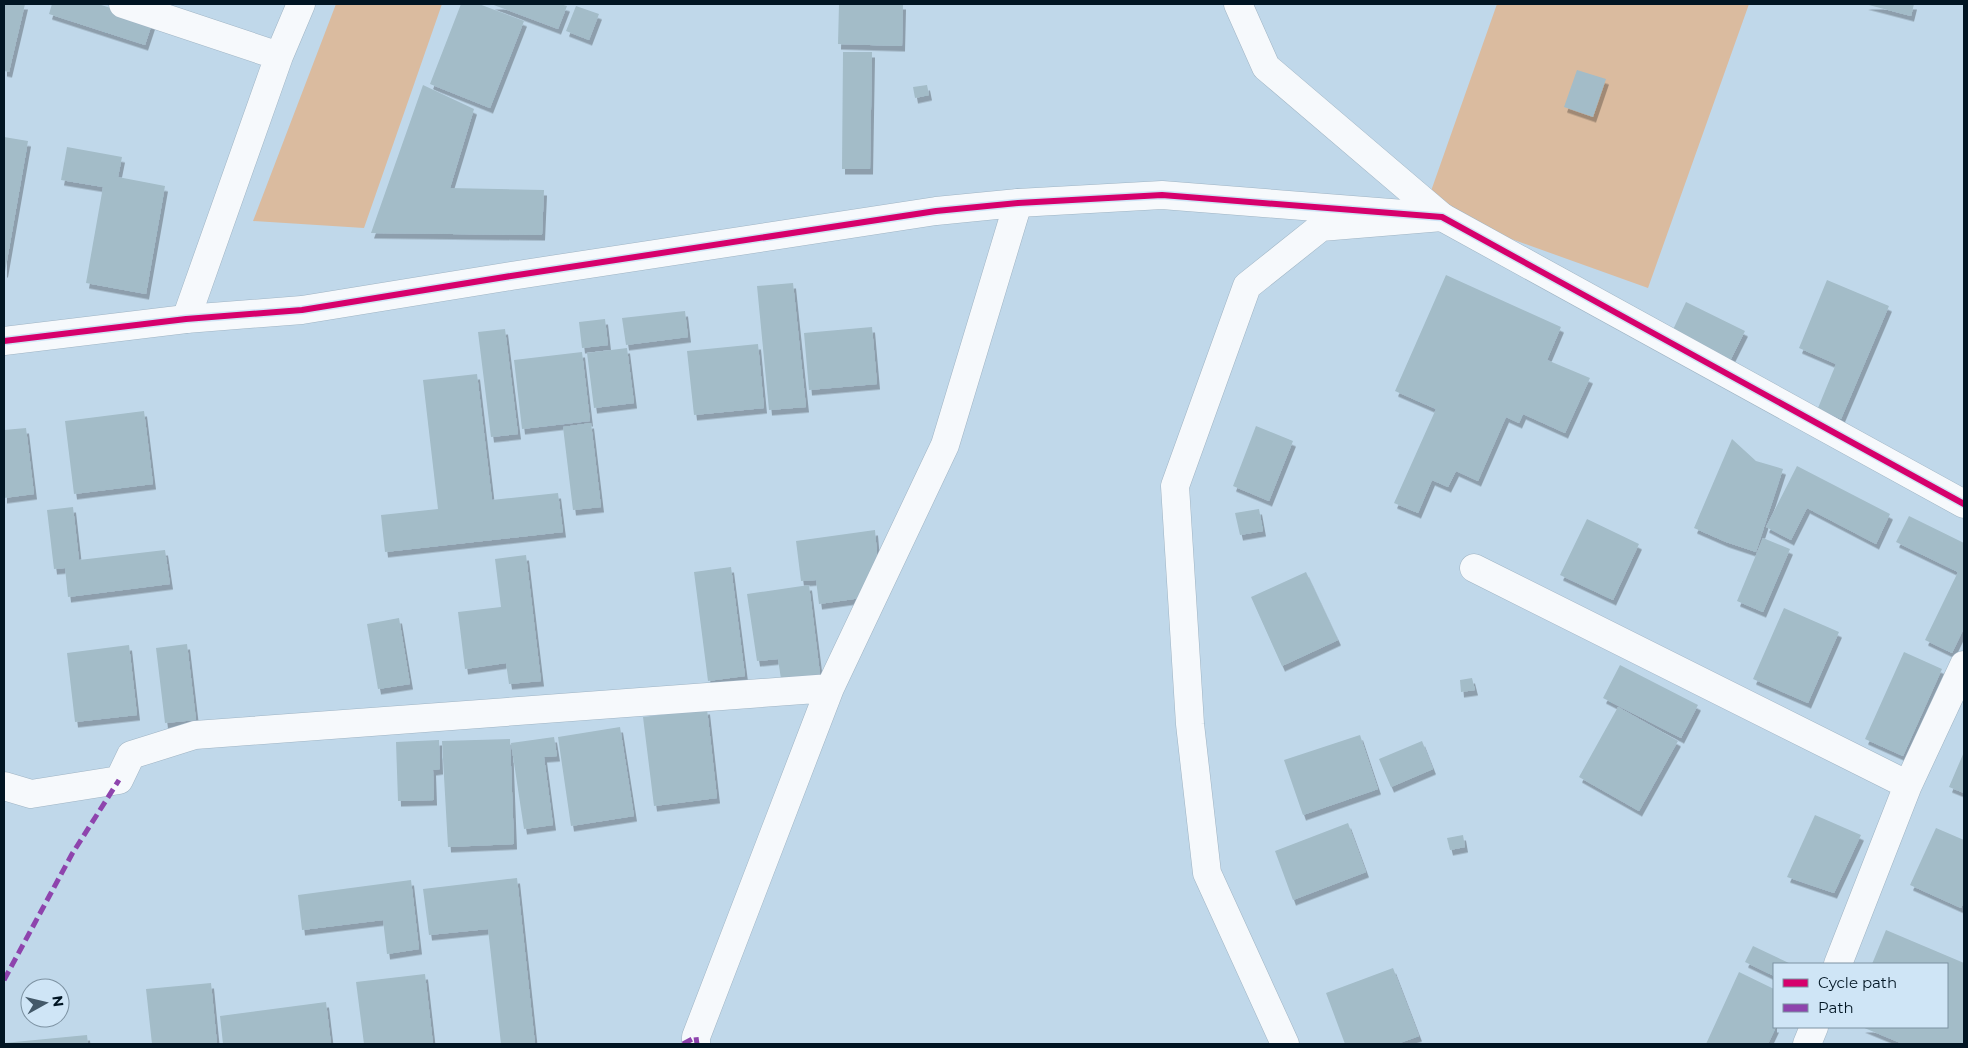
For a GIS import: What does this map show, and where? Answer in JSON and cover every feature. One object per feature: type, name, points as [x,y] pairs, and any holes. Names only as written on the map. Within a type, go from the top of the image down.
[{"type":"street","points":[[123,4],[279,56]]},
{"type":"street","points":[[186,319],[279,56],[301,4]]},
{"type":"street","points":[[1238,4],[1266,67],[1442,216],[1964,504]]},
{"type":"street","points":[[4,342],[186,319],[302,310],[936,211],[1018,202],[1162,195],[1442,216]]},
{"type":"street","points":[[696,1044],[696,1037],[830,688],[945,445],[1018,202]]},
{"type":"street","points":[[1285,1044],[1207,873],[1190,724],[1175,486],[1247,286],[1322,227],[1442,216]]},
{"type":"street","points":[[1474,568],[1908,785]]},
{"type":"street","points":[[1838,963],[1908,785],[1964,665]]},
{"type":"street","points":[[4,786],[32,794],[119,780],[131,755],[194,735],[830,688]]},
{"type":"street","points":[[1807,1044],[1814,1028]]},
{"type":"shaded area","points":[[336,4],[442,4],[364,228],[253,221]]},
{"type":"shaded area","points":[[1497,4],[1749,4],[1648,288],[1425,208]]},
{"type":"building","points":[[4,4],[25,4],[9,72],[4,71]]},
{"type":"building","points":[[52,4],[98,4],[153,21],[145,45],[49,14]]},
{"type":"building","points":[[461,4],[479,4],[524,21],[490,108],[430,84]]},
{"type":"building","points":[[491,4],[560,4],[567,6],[558,29]]},
{"type":"building","points":[[839,4],[903,4],[902,46],[838,44]]},
{"type":"building","points":[[1865,4],[1914,4],[1911,16]]},
{"type":"building","points":[[576,6],[599,14],[589,40],[566,31]]},
{"type":"building","points":[[843,52],[872,52],[870,169],[842,169]]},
{"type":"building","points":[[1577,70],[1606,79],[1593,117],[1564,107]]},
{"type":"building","points":[[423,85],[474,109],[450,188],[544,190],[542,235],[371,233]]},
{"type":"building","points":[[927,85],[929,95],[915,98],[913,87]]},
{"type":"building","points":[[4,137],[28,141],[5,272],[4,272]]},
{"type":"building","points":[[67,147],[122,157],[118,177],[165,186],[146,294],[86,283],[103,187],[61,180]]},
{"type":"building","points":[[1446,275],[1561,327],[1547,360],[1590,378],[1565,433],[1523,414],[1519,423],[1506,417],[1478,481],[1456,471],[1448,487],[1432,480],[1418,513],[1394,503],[1436,409],[1395,391]]},
{"type":"building","points":[[1827,280],[1889,306],[1841,419],[1818,408],[1836,364],[1799,348]]},
{"type":"building","points":[[793,283],[806,407],[769,410],[757,286]]},
{"type":"building","points":[[1686,302],[1745,331],[1728,365],[1670,336]]},
{"type":"building","points":[[685,311],[688,337],[626,345],[622,318]]},
{"type":"building","points":[[605,319],[608,345],[582,348],[579,322]]},
{"type":"building","points":[[872,327],[877,384],[809,390],[804,333]]},
{"type":"building","points":[[505,329],[518,434],[491,437],[478,332]]},
{"type":"building","points":[[758,344],[764,408],[694,415],[687,351]]},
{"type":"building","points":[[627,348],[634,403],[594,408],[587,353]]},
{"type":"building","points":[[582,352],[590,421],[522,429],[514,360]]},
{"type":"building","points":[[477,374],[492,500],[558,493],[563,532],[385,552],[381,515],[438,509],[423,380]]},
{"type":"building","points":[[144,411],[153,484],[74,494],[65,421]]},
{"type":"building","points":[[591,423],[601,507],[573,510],[563,427]]},
{"type":"building","points":[[1256,426],[1293,441],[1269,501],[1233,486]]},
{"type":"building","points":[[26,428],[34,494],[4,498],[4,430]]},
{"type":"building","points":[[1732,439],[1756,461],[1783,469],[1756,552],[1726,542],[1694,528]]},
{"type":"building","points":[[1797,466],[1890,514],[1876,544],[1807,508],[1791,540],[1766,527]]},
{"type":"building","points":[[73,507],[79,560],[165,550],[170,584],[68,597],[65,568],[54,569],[47,510]]},
{"type":"building","points":[[1259,509],[1263,531],[1240,535],[1235,513]]},
{"type":"building","points":[[1909,516],[1964,543],[1964,628],[1952,653],[1925,640],[1958,572],[1896,542]]},
{"type":"building","points":[[1587,519],[1639,544],[1613,600],[1560,575]]},
{"type":"building","points":[[875,530],[877,554],[861,598],[819,604],[816,580],[801,581],[796,541]]},
{"type":"building","points":[[1763,538],[1790,549],[1763,612],[1737,601]]},
{"type":"building","points":[[526,555],[541,681],[509,684],[506,663],[465,669],[458,612],[501,607],[495,559]]},
{"type":"building","points":[[731,567],[745,676],[708,681],[694,572]]},
{"type":"building","points":[[1306,572],[1338,640],[1282,666],[1251,597]]},
{"type":"building","points":[[809,585],[820,674],[781,679],[778,659],[757,661],[747,594]]},
{"type":"building","points":[[1784,608],[1839,632],[1808,703],[1753,679]]},
{"type":"building","points":[[399,618],[410,684],[378,689],[367,624]]},
{"type":"building","points":[[187,644],[196,720],[165,723],[156,648]]},
{"type":"building","points":[[129,645],[137,715],[75,722],[67,653]]},
{"type":"building","points":[[1904,652],[1942,669],[1903,756],[1865,739]]},
{"type":"building","points":[[1620,665],[1698,705],[1681,738],[1603,698]]},
{"type":"building","points":[[1472,678],[1475,690],[1461,692],[1460,680]]},
{"type":"building","points":[[1618,707],[1678,741],[1639,811],[1579,777]]},
{"type":"building","points":[[707,709],[717,798],[654,806],[643,717]]},
{"type":"building","points":[[620,727],[634,816],[571,826],[558,737]]},
{"type":"building","points":[[1360,735],[1378,789],[1303,815],[1284,760]]},
{"type":"building","points":[[554,737],[557,756],[544,757],[553,825],[524,829],[511,743]]},
{"type":"building","points":[[510,739],[514,844],[448,847],[442,741]]},
{"type":"building","points":[[439,740],[440,769],[433,770],[434,800],[398,801],[396,742]]},
{"type":"building","points":[[1422,741],[1433,769],[1391,787],[1379,759]]},
{"type":"building","points":[[1964,752],[1964,793],[1949,787]]},
{"type":"building","points":[[1815,815],[1861,835],[1834,893],[1787,877]]},
{"type":"building","points":[[1348,823],[1366,872],[1293,900],[1275,851]]},
{"type":"building","points":[[1936,828],[1964,840],[1964,902],[1961,908],[1910,885]]},
{"type":"building","points":[[1463,835],[1465,847],[1450,850],[1447,838]]},
{"type":"building","points":[[517,878],[535,1044],[501,1044],[488,929],[429,935],[423,889]]},
{"type":"building","points":[[411,880],[419,949],[387,954],[383,920],[302,930],[298,895]]},
{"type":"building","points":[[1886,930],[1964,963],[1964,1044],[1903,1044],[1864,1028],[1948,1028],[1948,963],[1872,963]]},
{"type":"building","points":[[1753,946],[1789,963],[1773,963],[1773,976],[1745,962]]},
{"type":"building","points":[[1393,968],[1419,1036],[1397,1044],[1345,1044],[1326,993]]},
{"type":"building","points":[[1739,972],[1773,989],[1773,1028],[1776,1028],[1768,1044],[1706,1044]]},
{"type":"building","points":[[425,974],[433,1044],[364,1044],[356,982]]},
{"type":"building","points":[[211,983],[217,1044],[152,1044],[146,989]]},
{"type":"building","points":[[326,1002],[331,1044],[223,1044],[220,1016]]},
{"type":"building","points":[[87,1035],[88,1044],[4,1044],[4,1043]]},
{"type":"marked path","points":[[4,980],[72,854],[119,780]]},
{"type":"marked path","points":[[683,1044],[696,1037],[697,1044]]},
{"type":"cycle path","points":[[4,341],[186,319],[302,310],[936,211],[1018,203],[1162,195],[1442,217],[1964,504]]}]
